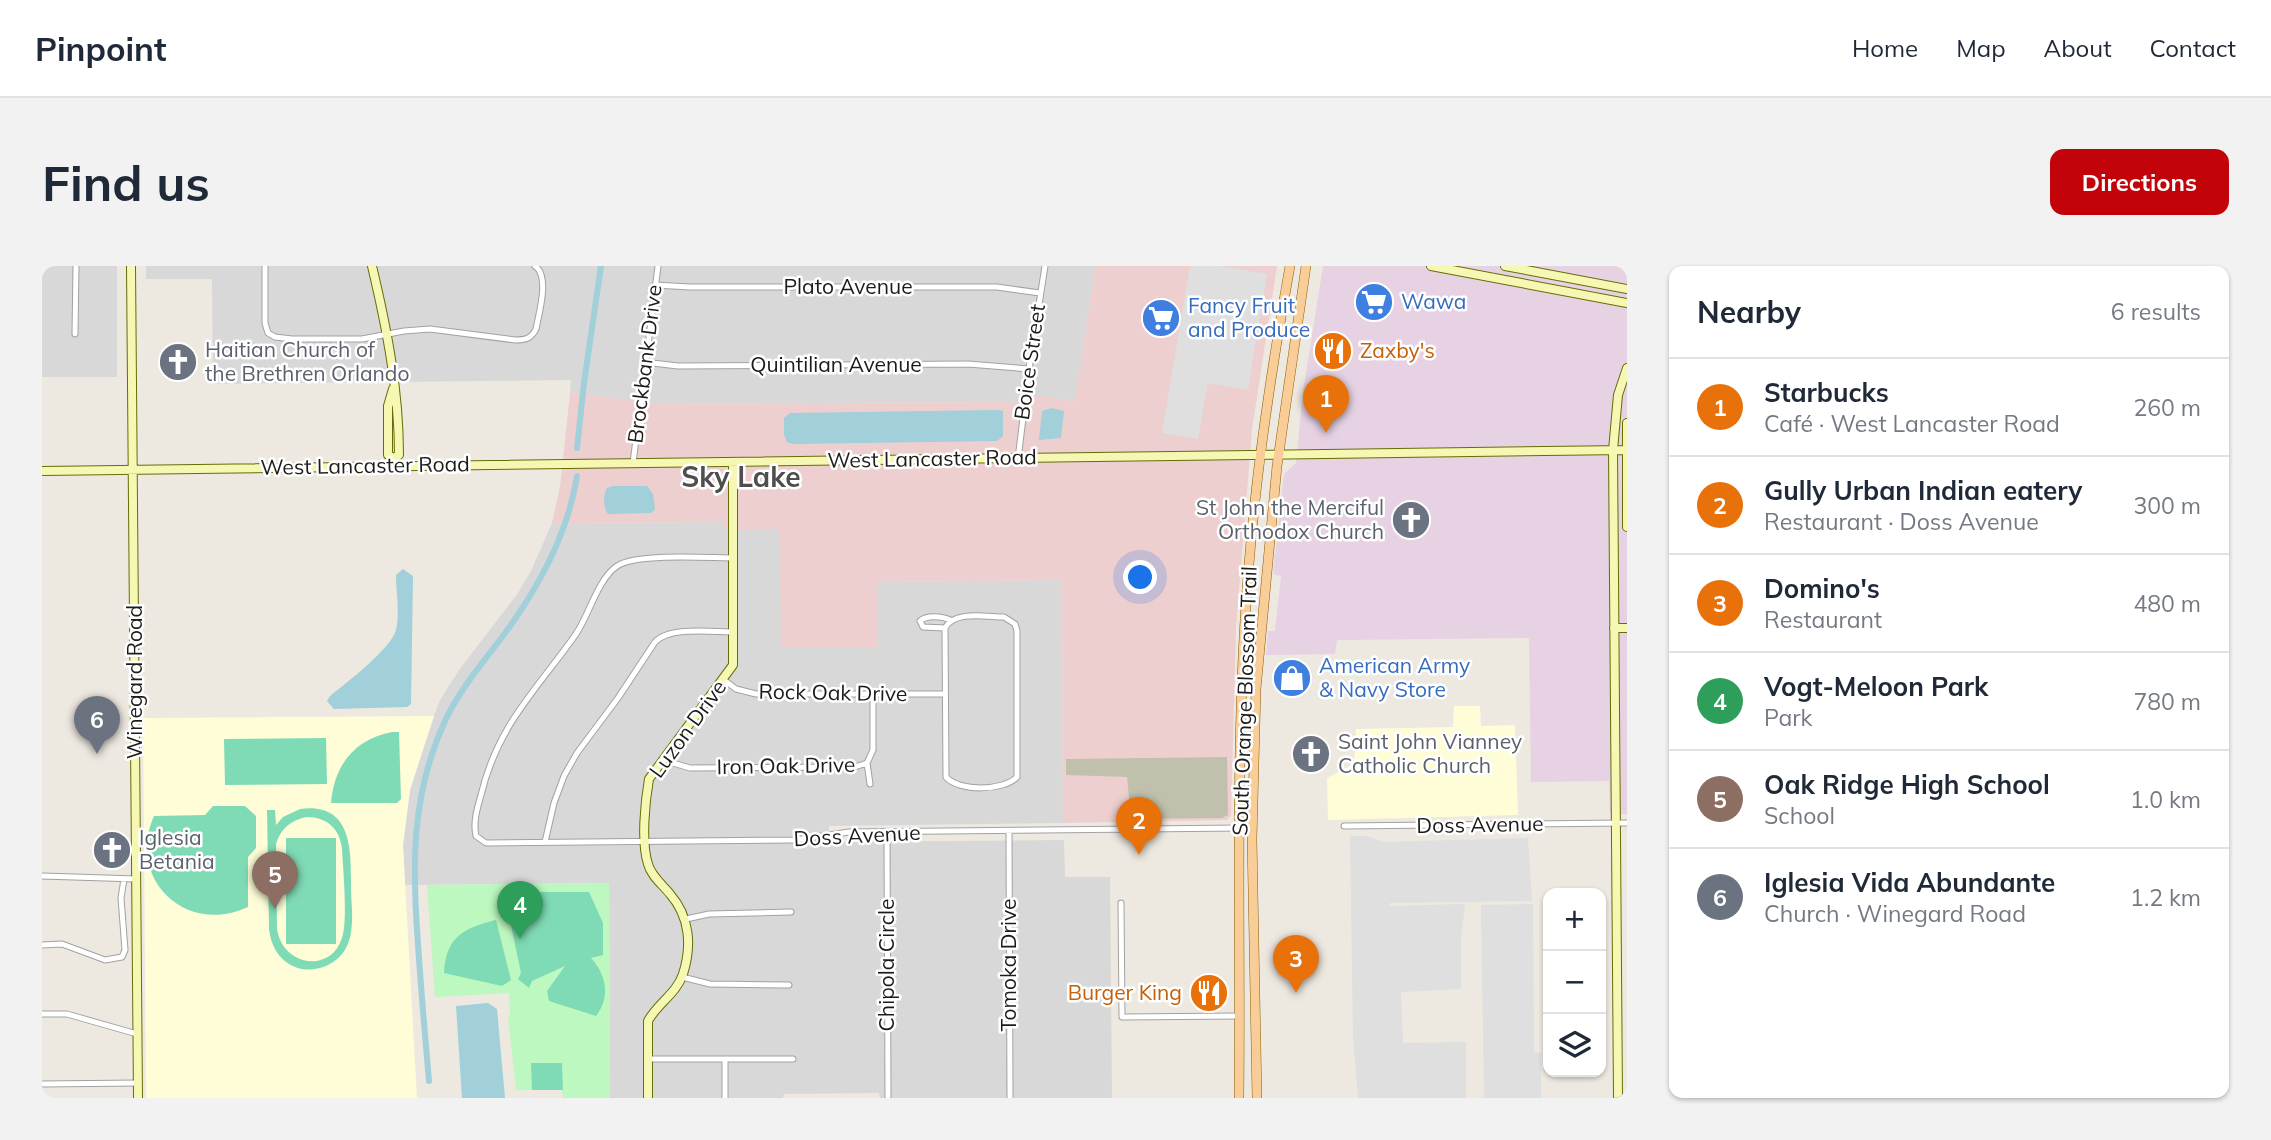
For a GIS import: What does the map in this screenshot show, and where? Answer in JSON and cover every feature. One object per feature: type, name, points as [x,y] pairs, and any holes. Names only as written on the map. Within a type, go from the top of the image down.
[{"type":"main road","name":"South Orange Blossom Trail","points":[[1239,1098],[1240,828],[1248,573],[1260,454],[1290,266]]},
{"type":"main road","name":"South Orange Blossom Trail","points":[[1257,1098],[1252,839],[1261,621],[1278,454],[1306,266]]},
{"type":"main road","points":[[1243,707],[1249,719],[1255,723]]},
{"type":"main road","points":[[1240,828],[1252,839]]},
{"type":"street","points":[[75,334],[76,266]]},
{"type":"street","name":"Winegard Road","points":[[131,266],[138,1098]]},
{"type":"street","points":[[265,266],[265,323],[268,333],[275,337],[362,339],[430,329],[525,340],[533,335],[536,329],[544,278],[541,270],[535,266]]},
{"type":"street","points":[[372,266],[388,334],[393,386],[398,405],[399,455],[393,462]]},
{"type":"street","name":"Brockbank Drive","points":[[633,463],[658,266]]},
{"type":"street","name":"Boice Street","points":[[1018,459],[1028,369],[1045,266]]},
{"type":"street","points":[[1431,266],[1627,303]]},
{"type":"street","points":[[1505,266],[1627,289]]},
{"type":"street","name":"Plato Avenue","points":[[655,285],[997,287],[1040,293]]},
{"type":"street","name":"Quintilian Avenue","points":[[644,362],[678,366],[968,364],[1028,369]]},
{"type":"street","points":[[1618,1098],[1622,1043],[1616,824],[1613,450],[1618,395],[1627,368]]},
{"type":"street","points":[[1618,395],[1627,400]]},
{"type":"street","points":[[1627,423],[1627,527]]},
{"type":"street","name":"West Lancaster Road","points":[[42,471],[393,462],[633,463],[1626,450]]},
{"type":"street","name":"Luzon Drive","points":[[686,919],[673,896],[648,865],[646,799],[649,779],[733,665],[733,462]]},
{"type":"street","name":"Doss Avenue","points":[[734,558],[634,559],[614,567],[577,632],[521,705],[505,732],[483,784],[474,826],[477,836],[486,843],[795,840],[849,832],[1240,828]]},
{"type":"street","points":[[945,628],[923,627],[919,621],[944,617],[950,620]]},
{"type":"street","points":[[960,617],[1004,617],[1015,625],[1017,631],[1017,777],[1011,784],[1003,787],[960,787],[946,778],[945,628],[950,620],[960,617]]},
{"type":"street","points":[[1614,628],[1627,628]]},
{"type":"street","points":[[545,842],[554,803],[571,764],[660,636],[671,632],[734,632]]},
{"type":"street","name":"Rock Oak Drive","points":[[724,680],[736,689],[756,694],[945,694]]},
{"type":"street","points":[[870,784],[867,763],[873,750],[873,695]]},
{"type":"street","name":"Iron Oak Drive","points":[[665,757],[673,763],[690,768],[855,767],[867,763]]},
{"type":"street","name":"Doss Avenue","points":[[1345,826],[1627,823]]},
{"type":"street","name":"Tomoka Drive","points":[[1009,831],[1010,1098]]},
{"type":"street","name":"Chipola Circle","points":[[887,833],[888,1098]]},
{"type":"street","points":[[42,876],[136,879]]},
{"type":"street","points":[[42,945],[62,944],[105,960],[122,957],[125,950],[121,898],[124,879]]},
{"type":"street","points":[[1121,903],[1122,1017],[1240,1016]]},
{"type":"street","points":[[648,1098],[649,1021],[653,1011],[669,996],[682,977],[688,952],[686,919],[709,915],[791,912]]},
{"type":"street","points":[[682,977],[710,984],[789,985]]},
{"type":"street","points":[[42,1014],[67,1014],[138,1034]]},
{"type":"street","points":[[648,1059],[793,1059]]},
{"type":"street","points":[[725,1059],[725,1098]]},
{"type":"street","points":[[42,1084],[138,1083]]},
{"type":"shaded area","points":[[42,266],[117,266],[117,377],[42,377]]},
{"type":"shaded area","points":[[146,266],[1095,266],[1076,401],[1035,396],[1034,402],[630,404],[630,400],[570,393],[571,380],[213,384],[212,279],[146,279]]},
{"type":"shaded area","points":[[1095,266],[1277,266],[1252,430],[1236,628],[1231,816],[1227,820],[1063,823],[1062,580],[877,582],[878,647],[781,648],[780,529],[725,529],[724,522],[552,523],[560,487],[570,393],[631,400],[631,404],[1033,402],[1035,395],[1075,401]]},
{"type":"shaded area","points":[[1190,266],[1221,266],[1267,274],[1248,390],[1208,383],[1198,439],[1162,433]]},
{"type":"shaded area","points":[[1323,266],[1627,266],[1627,814],[1610,814],[1609,781],[1531,782],[1529,638],[1337,640],[1335,654],[1266,655],[1268,631],[1275,631],[1281,576],[1273,574],[1284,474],[1296,463],[1303,392]]},
{"type":"shaded area","points":[[725,522],[725,529],[781,529],[782,648],[876,582],[1062,580],[1063,823],[829,826],[829,842],[1064,840],[1065,877],[1110,877],[1112,1098],[880,1098],[879,1093],[784,1094],[783,1098],[610,1098],[609,883],[404,885],[403,845],[410,790],[440,700],[459,670],[518,593],[552,523]]},
{"type":"shaded area","points":[[1454,706],[1480,706],[1481,726],[1515,725],[1518,815],[1328,820],[1327,778],[1354,764],[1356,729],[1453,727]]},
{"type":"shaded area","points":[[434,716],[410,790],[403,845],[417,1098],[146,1098],[143,718]]},
{"type":"shaded area","points":[[1227,757],[1228,815],[1222,818],[1131,819],[1127,777],[1066,775],[1066,759]]},
{"type":"shaded area","points":[[1350,836],[1367,836],[1385,842],[1528,838],[1532,901],[1390,903],[1390,906],[1465,904],[1461,937],[1461,989],[1401,992],[1403,1043],[1466,1042],[1466,1098],[1358,1098],[1353,1037]]},
{"type":"shaded area","points":[[1533,904],[1534,1052],[1541,1053],[1541,1098],[1484,1098],[1481,905]]},
{"type":"green space","points":[[399,732],[401,799],[397,803],[331,803],[336,777],[348,756],[367,741]]},
{"type":"green space","points":[[326,738],[327,784],[225,785],[224,739]]},
{"type":"green space","points":[[213,806],[245,806],[256,816],[256,848],[248,857],[248,907],[225,914],[203,914],[184,908],[167,896],[155,880],[148,861],[147,839],[154,816],[205,815]]},
{"type":"green space","points":[[300,809],[318,809],[331,814],[340,822],[349,846],[352,923],[348,943],[336,960],[310,970],[295,967],[284,960],[276,951],[270,935],[267,810],[275,810],[276,825],[283,817]],"holes":[[[307,817],[331,826],[341,842],[345,919],[342,938],[336,950],[317,961],[307,961],[296,957],[280,941],[277,928],[276,844],[281,833],[291,823]]]},
{"type":"green space","points":[[286,838],[336,838],[336,944],[286,944]]},
{"type":"green space","points":[[609,883],[610,1098],[563,1098],[562,1090],[516,1090],[508,1017],[509,993],[435,997],[427,885]]},
{"type":"green space","points":[[504,892],[589,892],[603,923],[603,955],[591,958],[600,971],[605,986],[604,1001],[596,1016],[549,1001],[547,991],[565,966],[532,981],[529,988],[518,979],[521,973]]},
{"type":"green space","points":[[496,920],[511,980],[502,986],[444,973],[445,960],[453,942],[475,926]]},
{"type":"green space","points":[[531,1063],[562,1063],[563,1090],[532,1090]]},
{"type":"water","points":[[1051,408],[1064,411],[1061,438],[1039,440],[1042,411]]},
{"type":"water","points":[[1003,411],[1003,436],[997,441],[793,444],[787,442],[784,435],[784,418],[790,413]]},
{"type":"water","points":[[647,486],[653,494],[655,509],[651,513],[608,514],[604,505],[605,494],[607,488]]},
{"type":"water","points":[[403,569],[413,576],[411,704],[407,707],[334,709],[327,701],[330,696],[386,646],[396,630],[396,575]]},
{"type":"water","points":[[488,1003],[497,1009],[505,1098],[462,1098],[456,1006]]},
{"type":"waterway","points":[[577,448],[601,266]]},
{"type":"waterway","points":[[429,1081],[415,886],[416,831],[426,776],[452,707],[517,616],[546,567],[562,531],[577,476]]},
{"type":"place","name":"Wawa","points":[[1374,302]]},
{"type":"place","name":"Fancy Fruit and Produce","points":[[1161,318]]},
{"type":"place","name":"Zaxby's","points":[[1333,351]]},
{"type":"place","name":"Haitian Church of the Brethren Orlando","points":[[178,362]]},
{"type":"place","name":"Starbucks","points":[[1326,433]]},
{"type":"place","name":"St John the Merciful Orthodox Church","points":[[1411,520]]},
{"type":"place","name":"American Army & Navy Store","points":[[1292,678]]},
{"type":"place","name":"Iglesia Vida Abundante","points":[[97,754]]},
{"type":"place","name":"Saint John Vianney Catholic Church","points":[[1311,754]]},
{"type":"place","name":"Iglesia Betania","points":[[112,850]]},
{"type":"place","name":"Gully Urban Indian eatery","points":[[1139,855]]},
{"type":"place","name":"Oak Ridge High School","points":[[275,909]]},
{"type":"place","name":"Vogt-Meloon Park","points":[[520,939]]},
{"type":"place","name":"Burger King","points":[[1209,993]]},
{"type":"place","name":"Domino's","points":[[1296,993]]},
{"type":"district","name":"Sky Lake","points":[[741,477]]}]
